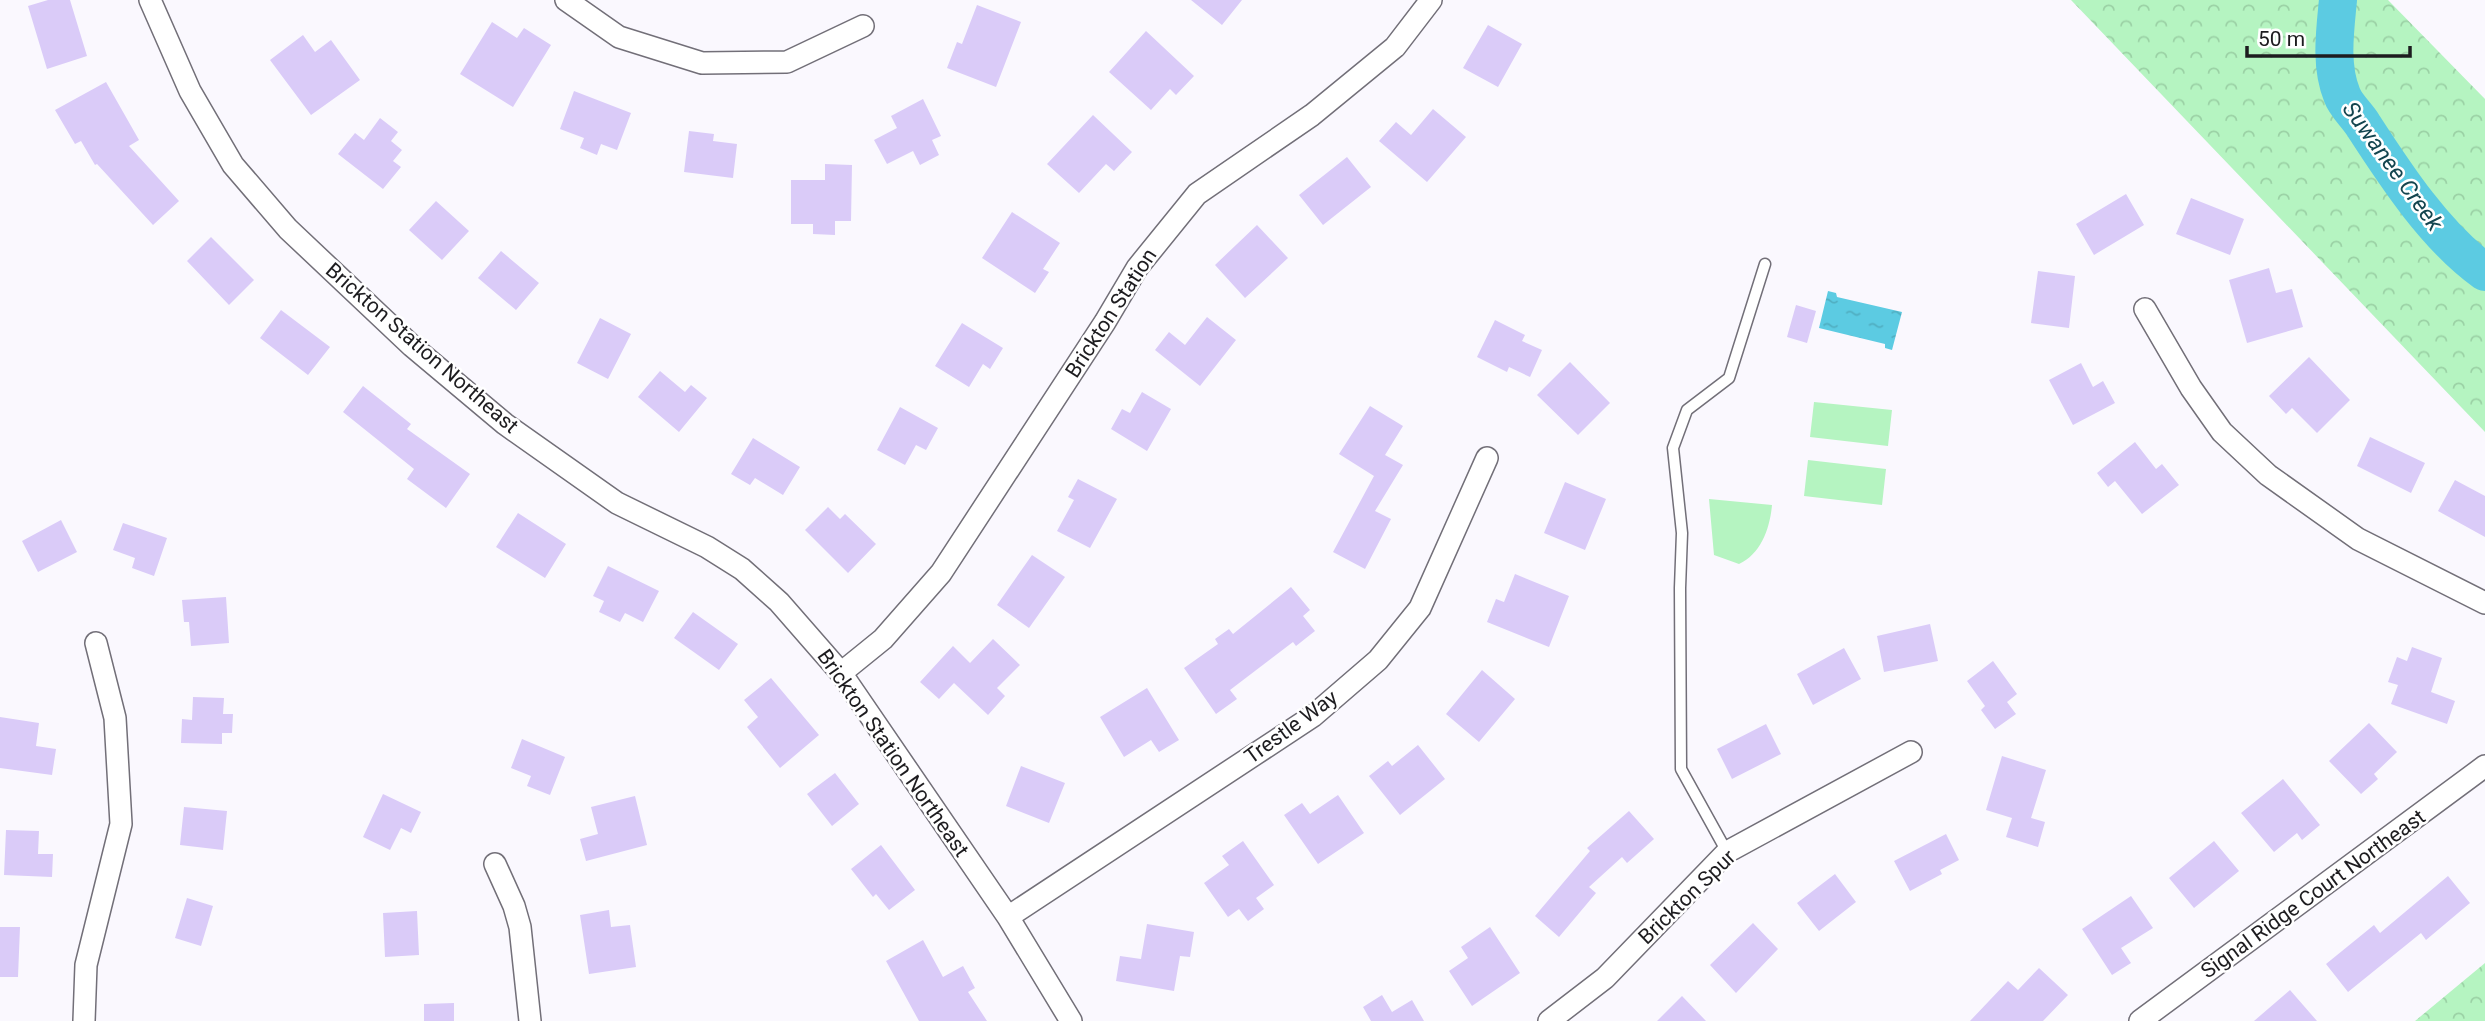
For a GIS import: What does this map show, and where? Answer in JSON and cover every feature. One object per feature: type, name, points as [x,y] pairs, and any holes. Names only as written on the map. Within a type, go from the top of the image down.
[{"type":"street","name":"Brickton Station Northeast","points":[[150,0],[190,91],[233,165],[288,229],[412,346],[505,424],[617,503],[706,547],[743,569],[779,602],[841,673],[1008,917],[1071,1021]]},
{"type":"street","points":[[566,0],[619,37],[702,64],[787,62],[863,26]]},
{"type":"street","name":"Brickton Station","points":[[841,673],[883,639],[941,573],[1105,322],[1137,268],[1197,194],[1311,115],[1395,47],[1431,0]]},
{"type":"street","points":[[2145,309],[2190,388],[2222,432],[2268,475],[2358,539],[2485,603]]},
{"type":"street","name":"Trestle Way","points":[[1008,917],[1313,716],[1378,660],[1420,608],[1487,458]]},
{"type":"street","points":[[84,1021],[86,965],[121,824],[115,718],[96,643]]},
{"type":"street","name":"Brickton Spur","points":[[1549,1021],[1605,978],[1727,852],[1911,752]]},
{"type":"street","name":"Signal Ridge Court Northeast","points":[[2140,1021],[2485,766]]},
{"type":"street","points":[[495,864],[514,906],[520,927],[530,1021]]},
{"type":"lane","points":[[1727,852],[1681,769],[1682,533],[1673,448],[1687,410],[1730,377],[1765,264]]},
{"type":"green space","points":[[2071,0],[2388,0],[2485,99],[2485,432]]},
{"type":"green space","points":[[1814,402],[1892,410],[1888,446],[1810,437]]},
{"type":"green space","points":[[1808,460],[1886,469],[1882,505],[1804,496]]},
{"type":"green space","points":[[1709,499],[1772,505],[1763,539],[1747,560],[1739,564],[1714,555]]},
{"type":"green space","points":[[2485,963],[2485,1021],[2415,1021]]},
{"type":"water","points":[[1828,291],[1836,293],[1837,297],[1902,312],[1892,350],[1885,348],[1885,344],[1819,328]]},
{"type":"building","points":[[48,0],[70,0],[87,56],[47,69],[28,6]]},
{"type":"building","points":[[1191,0],[1242,0],[1222,25]]},
{"type":"building","points":[[977,5],[1021,22],[996,87],[947,68],[957,42],[962,44]]},
{"type":"building","points":[[492,22],[517,38],[524,28],[551,45],[513,107],[460,74]]},
{"type":"building","points":[[1488,25],[1522,44],[1498,87],[1463,68]]},
{"type":"building","points":[[1146,31],[1194,76],[1176,95],[1170,89],[1151,110],[1109,72]]},
{"type":"building","points":[[303,35],[315,52],[331,40],[360,80],[311,115],[270,60]]},
{"type":"building","points":[[106,82],[139,140],[129,146],[179,201],[153,225],[97,164],[95,165],[81,141],[75,144],[55,110]]},
{"type":"building","points":[[574,91],[631,113],[617,150],[601,144],[597,155],[580,148],[584,138],[560,129]]},
{"type":"building","points":[[923,99],[941,136],[932,140],[939,155],[920,165],[913,151],[887,164],[874,140],[897,128],[891,116]]},
{"type":"building","points":[[1433,109],[1466,137],[1427,182],[1379,141],[1396,122],[1411,135]]},
{"type":"building","points":[[1093,115],[1132,152],[1114,171],[1106,164],[1079,193],[1047,164]]},
{"type":"building","points":[[380,118],[398,132],[391,141],[402,150],[393,161],[401,167],[383,189],[338,154],[355,133],[364,140]]},
{"type":"building","points":[[689,131],[714,134],[713,141],[737,144],[733,178],[684,172]]},
{"type":"building","points":[[1347,157],[1371,187],[1323,225],[1299,195]]},
{"type":"building","points":[[825,164],[852,165],[851,221],[835,221],[835,235],[813,234],[813,224],[791,224],[791,180],[825,180]]},
{"type":"building","points":[[2126,194],[2144,225],[2094,255],[2076,224]]},
{"type":"building","points":[[2191,198],[2244,219],[2230,255],[2176,234]]},
{"type":"building","points":[[436,201],[469,231],[442,260],[409,230]]},
{"type":"building","points":[[1012,212],[1060,243],[1043,269],[1049,272],[1035,293],[982,258]]},
{"type":"building","points":[[1257,225],[1288,258],[1245,298],[1215,265]]},
{"type":"building","points":[[211,237],[254,280],[229,305],[187,261]]},
{"type":"building","points":[[501,251],[539,283],[516,310],[478,278]]},
{"type":"building","points":[[2269,268],[2276,293],[2292,289],[2303,327],[2247,343],[2229,280]]},
{"type":"building","points":[[2038,271],[2075,276],[2069,328],[2031,323]]},
{"type":"building","points":[[1796,305],[1816,311],[1807,343],[1787,337]]},
{"type":"building","points":[[281,310],[330,347],[308,375],[260,338]]},
{"type":"building","points":[[1207,317],[1236,340],[1200,386],[1155,350],[1169,332],[1185,345]]},
{"type":"building","points":[[600,318],[631,334],[608,379],[577,363]]},
{"type":"building","points":[[1495,320],[1525,335],[1522,341],[1542,350],[1530,377],[1509,367],[1507,372],[1477,357]]},
{"type":"building","points":[[962,323],[1003,348],[990,369],[983,364],[969,387],[935,366]]},
{"type":"building","points":[[2309,357],[2350,400],[2317,433],[2292,408],[2286,414],[2269,396]]},
{"type":"building","points":[[1570,362],[1610,403],[1578,435],[1537,395]]},
{"type":"building","points":[[2081,363],[2093,387],[2103,381],[2115,403],[2073,425],[2049,380]]},
{"type":"building","points":[[660,371],[685,392],[691,385],[707,398],[679,432],[638,397]]},
{"type":"building","points":[[363,386],[411,424],[407,429],[470,474],[446,508],[407,479],[414,469],[343,412]]},
{"type":"building","points":[[1142,392],[1171,409],[1147,451],[1111,429],[1122,409],[1130,413]]},
{"type":"building","points":[[1370,406],[1403,426],[1385,455],[1403,465],[1375,511],[1391,519],[1365,569],[1333,552],[1374,476],[1339,454]]},
{"type":"building","points":[[900,407],[938,428],[926,450],[916,445],[905,465],[877,450]]},
{"type":"building","points":[[2370,437],[2425,463],[2411,493],[2357,466]]},
{"type":"building","points":[[753,438],[800,467],[783,495],[755,478],[750,485],[731,474]]},
{"type":"building","points":[[2135,442],[2156,469],[2162,464],[2179,485],[2142,514],[2115,481],[2108,487],[2097,473]]},
{"type":"building","points":[[1078,479],[1117,499],[1090,548],[1057,531],[1074,500],[1068,497]]},
{"type":"building","points":[[2455,480],[2485,496],[2485,537],[2438,511]]},
{"type":"building","points":[[1565,482],[1606,499],[1585,550],[1544,533]]},
{"type":"building","points":[[828,507],[840,519],[845,514],[876,544],[848,573],[805,530]]},
{"type":"building","points":[[518,513],[566,544],[545,578],[496,547]]},
{"type":"building","points":[[61,520],[77,552],[38,572],[22,541]]},
{"type":"building","points":[[123,523],[167,538],[154,576],[132,568],[135,558],[113,550]]},
{"type":"building","points":[[1032,555],[1065,577],[1029,628],[997,605]]},
{"type":"building","points":[[608,566],[659,591],[643,622],[625,613],[620,622],[599,612],[604,601],[593,596]]},
{"type":"building","points":[[1515,574],[1569,596],[1549,647],[1487,622],[1496,599],[1504,602]]},
{"type":"building","points":[[1291,587],[1310,610],[1303,616],[1315,631],[1296,646],[1293,642],[1230,690],[1237,699],[1216,714],[1184,668],[1218,644],[1215,639],[1229,629],[1233,634]]},
{"type":"building","points":[[226,597],[229,643],[191,646],[189,622],[184,622],[182,600]]},
{"type":"building","points":[[693,612],[738,644],[719,670],[674,638]]},
{"type":"building","points":[[1930,624],[1938,661],[1884,672],[1877,636]]},
{"type":"building","points":[[993,639],[1020,665],[997,688],[1005,696],[988,715],[954,683],[939,699],[920,682],[953,646],[970,663]]},
{"type":"building","points":[[2412,647],[2442,658],[2431,692],[2455,701],[2447,724],[2391,704],[2398,685],[2388,682],[2397,657],[2407,661]]},
{"type":"building","points":[[1844,648],[1861,679],[1813,705],[1797,674]]},
{"type":"building","points":[[1993,661],[2017,694],[2007,702],[2016,714],[1995,729],[1981,710],[1985,706],[1967,681]]},
{"type":"building","points":[[1482,670],[1515,699],[1479,742],[1446,714]]},
{"type":"building","points":[[771,678],[819,735],[780,768],[747,727],[758,717],[744,700]]},
{"type":"building","points":[[1147,688],[1179,740],[1159,752],[1151,740],[1124,757],[1100,717]]},
{"type":"building","points":[[193,697],[224,698],[223,714],[233,714],[232,733],[222,733],[222,744],[181,743],[182,719],[192,720]]},
{"type":"building","points":[[0,717],[39,723],[36,746],[56,749],[52,775],[0,768]]},
{"type":"building","points":[[2369,723],[2397,752],[2374,774],[2378,779],[2361,794],[2329,761]]},
{"type":"building","points":[[1766,724],[1781,754],[1732,779],[1717,749]]},
{"type":"building","points":[[522,739],[565,757],[550,795],[527,786],[531,776],[511,768]]},
{"type":"building","points":[[1418,745],[1445,779],[1400,815],[1369,776],[1388,761],[1392,766]]},
{"type":"building","points":[[2002,756],[2046,770],[2031,818],[2045,822],[2038,847],[2006,837],[2012,818],[1986,810]]},
{"type":"building","points":[[1021,766],[1065,783],[1049,823],[1006,806]]},
{"type":"building","points":[[835,773],[859,804],[832,826],[807,794]]},
{"type":"building","points":[[2283,779],[2320,825],[2302,840],[2297,833],[2274,852],[2241,813]]},
{"type":"building","points":[[383,794],[421,812],[411,833],[401,828],[390,850],[363,837]]},
{"type":"building","points":[[1338,795],[1364,833],[1318,864],[1284,815],[1302,803],[1310,814]]},
{"type":"building","points":[[635,796],[647,845],[586,861],[580,839],[598,834],[591,807]]},
{"type":"building","points":[[184,807],[227,811],[223,850],[180,845]]},
{"type":"building","points":[[1629,811],[1654,839],[1627,863],[1622,857],[1589,887],[1596,893],[1559,937],[1535,916],[1590,851],[1587,848]]},
{"type":"building","points":[[6,830],[39,831],[38,854],[53,854],[52,877],[4,875]]},
{"type":"building","points":[[1946,834],[1959,860],[1940,870],[1942,874],[1910,891],[1894,861]]},
{"type":"building","points":[[1243,841],[1274,885],[1256,898],[1264,909],[1248,921],[1239,909],[1228,917],[1204,883],[1229,865],[1222,856]]},
{"type":"building","points":[[2214,841],[2239,871],[2194,908],[2169,878]]},
{"type":"building","points":[[881,845],[915,890],[889,910],[876,894],[873,897],[851,869]]},
{"type":"building","points":[[1835,874],[1856,902],[1819,931],[1797,903]]},
{"type":"building","points":[[2448,876],[2470,903],[2426,940],[2421,933],[2348,992],[2326,964],[2374,925],[2380,933]]},
{"type":"building","points":[[2131,896],[2153,928],[2121,948],[2131,963],[2112,975],[2082,929]]},
{"type":"building","points":[[187,898],[213,906],[201,946],[175,938]]},
{"type":"building","points":[[609,910],[611,927],[630,925],[636,967],[589,974],[580,915]]},
{"type":"building","points":[[417,911],[419,955],[385,957],[383,913]]},
{"type":"building","points":[[1753,923],[1778,949],[1736,993],[1710,965]]},
{"type":"building","points":[[1147,924],[1194,932],[1190,957],[1180,956],[1174,991],[1116,981],[1120,956],[1141,959]]},
{"type":"building","points":[[0,927],[20,927],[18,977],[0,977]]},
{"type":"building","points":[[1490,927],[1520,973],[1472,1006],[1449,971],[1468,958],[1461,947]]},
{"type":"building","points":[[923,940],[943,977],[963,966],[975,988],[968,992],[987,1021],[919,1021],[886,961]]},
{"type":"building","points":[[2039,968],[2068,995],[2043,1021],[1970,1021],[2008,981],[2018,990]]},
{"type":"building","points":[[2290,990],[2317,1021],[2254,1021]]},
{"type":"building","points":[[1382,995],[1392,1012],[1412,1000],[1424,1021],[1371,1021],[1363,1007]]},
{"type":"building","points":[[1682,996],[1706,1021],[1657,1021]]},
{"type":"building","points":[[454,1003],[454,1021],[424,1021],[424,1004]]},
{"type":"waterway","name":"Suwanee Creek","points":[[2338,0],[2335,60],[2338,84],[2344,99],[2434,224],[2467,258],[2485,272]]}]
